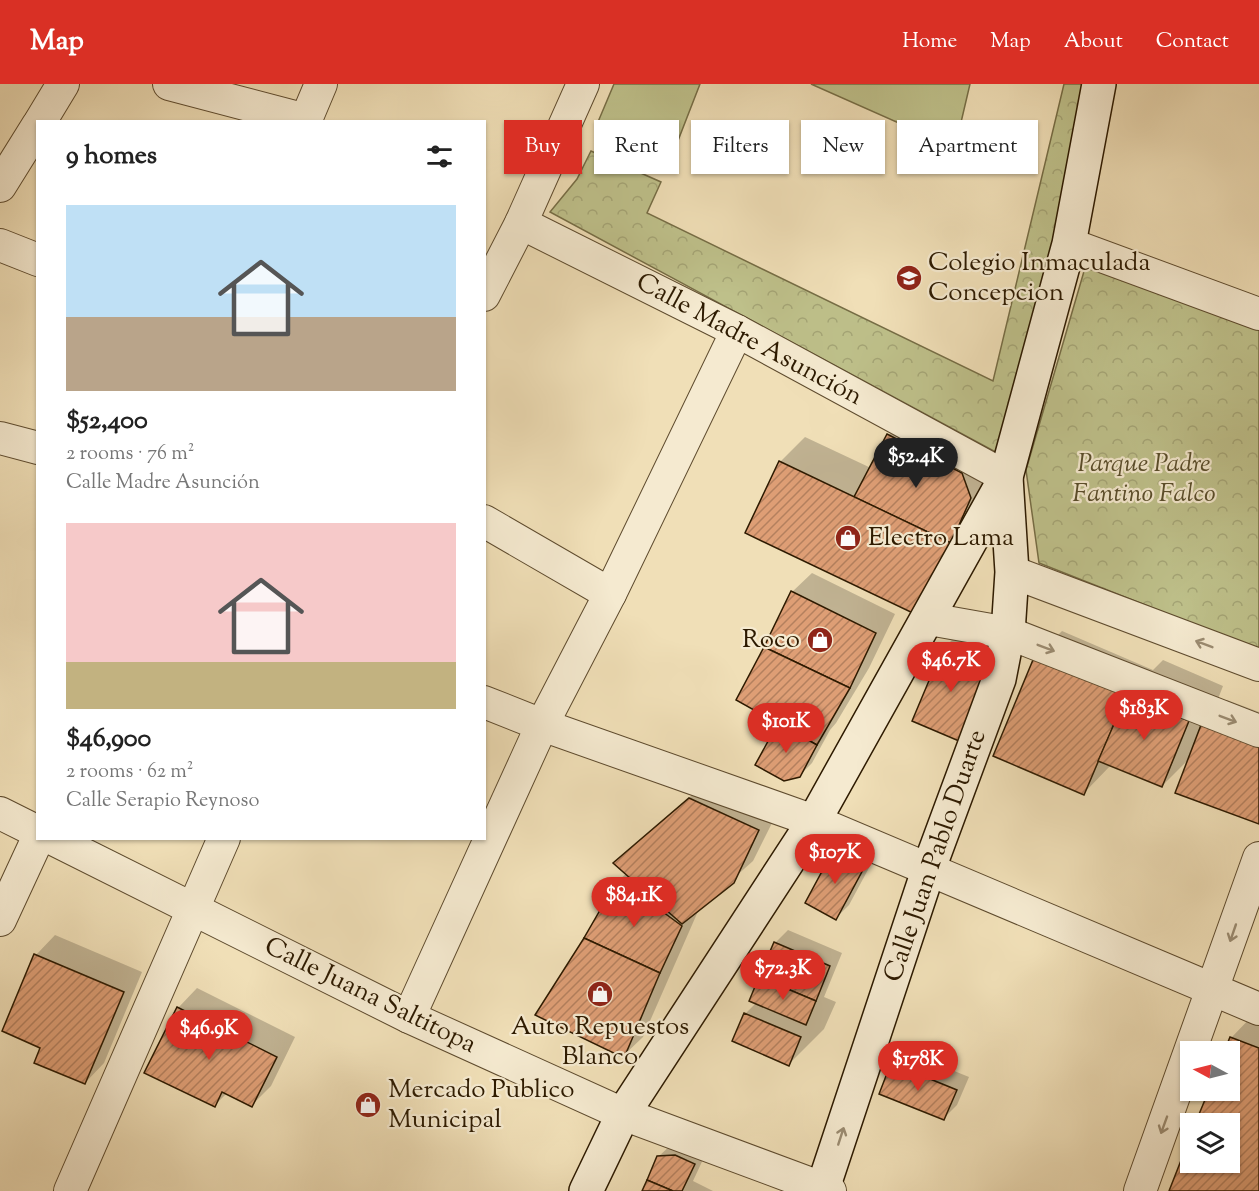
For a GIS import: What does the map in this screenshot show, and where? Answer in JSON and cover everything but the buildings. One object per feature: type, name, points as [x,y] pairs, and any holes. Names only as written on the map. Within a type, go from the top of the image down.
[{"type":"main road","points":[[586,1191],[623,1114],[814,820],[929,619],[1006,477],[1069,244],[1099,84]]},
{"type":"main road","name":"Calle Juan Pablo Duarte","points":[[825,1190],[929,868],[999,679],[1008,633],[1012,572],[1006,477]]},
{"type":"street","points":[[41,120],[63,84]]},
{"type":"street","points":[[169,84],[302,120]]},
{"type":"street","points":[[306,120],[321,84]]},
{"type":"street","points":[[486,291],[521,223],[583,84]]},
{"type":"street","points":[[0,186],[36,128]]},
{"type":"street","name":"Calle Madre Asunción","points":[[521,223],[737,331],[1006,477]]},
{"type":"street","points":[[1069,244],[1259,314]]},
{"type":"street","points":[[0,245],[36,259]]},
{"type":"street","points":[[410,1017],[543,725],[610,594],[737,331]]},
{"type":"street","points":[[0,438],[36,447]]},
{"type":"street","points":[[486,521],[610,594]]},
{"type":"street","points":[[1012,572],[1259,665]]},
{"type":"street","points":[[929,619],[1008,633],[1259,730]]},
{"type":"street","points":[[486,703],[814,820],[1259,1009]]},
{"type":"street","points":[[0,813],[36,831]]},
{"type":"street","points":[[0,920],[37,840]]},
{"type":"street","name":"Calle Juana Saltitopa","points":[[55,840],[410,1017],[623,1114],[825,1190]]},
{"type":"street","points":[[70,1191],[224,840]]},
{"type":"street","points":[[1140,1191],[1259,858]]},
{"type":"green space","points":[[614,84],[700,84],[679,138],[679,120],[599,120]]},
{"type":"green space","points":[[811,84],[970,84],[962,120],[897,120],[897,122]]},
{"type":"green space","points":[[1064,84],[1086,84],[1060,225],[1003,456],[550,212],[580,174],[582,174],[582,169],[591,151],[594,152],[594,174],[643,174],[661,182],[647,213],[993,381]]},
{"type":"green space","name":"Parque Padre Fantino Falco","points":[[1087,261],[1259,325],[1259,650],[1039,563],[1026,470]]},
{"type":"place","name":"Colegio Inmaculada Concepcion","points":[[909,278]]},
{"type":"place","name":"Electro Lama","points":[[848,538]]},
{"type":"place","name":"Roco","points":[[820,640]]},
{"type":"place","name":"Auto Repuestos Blanco","points":[[600,994]]},
{"type":"place","name":"Mercado Publico Municipal","points":[[368,1105]]}]
